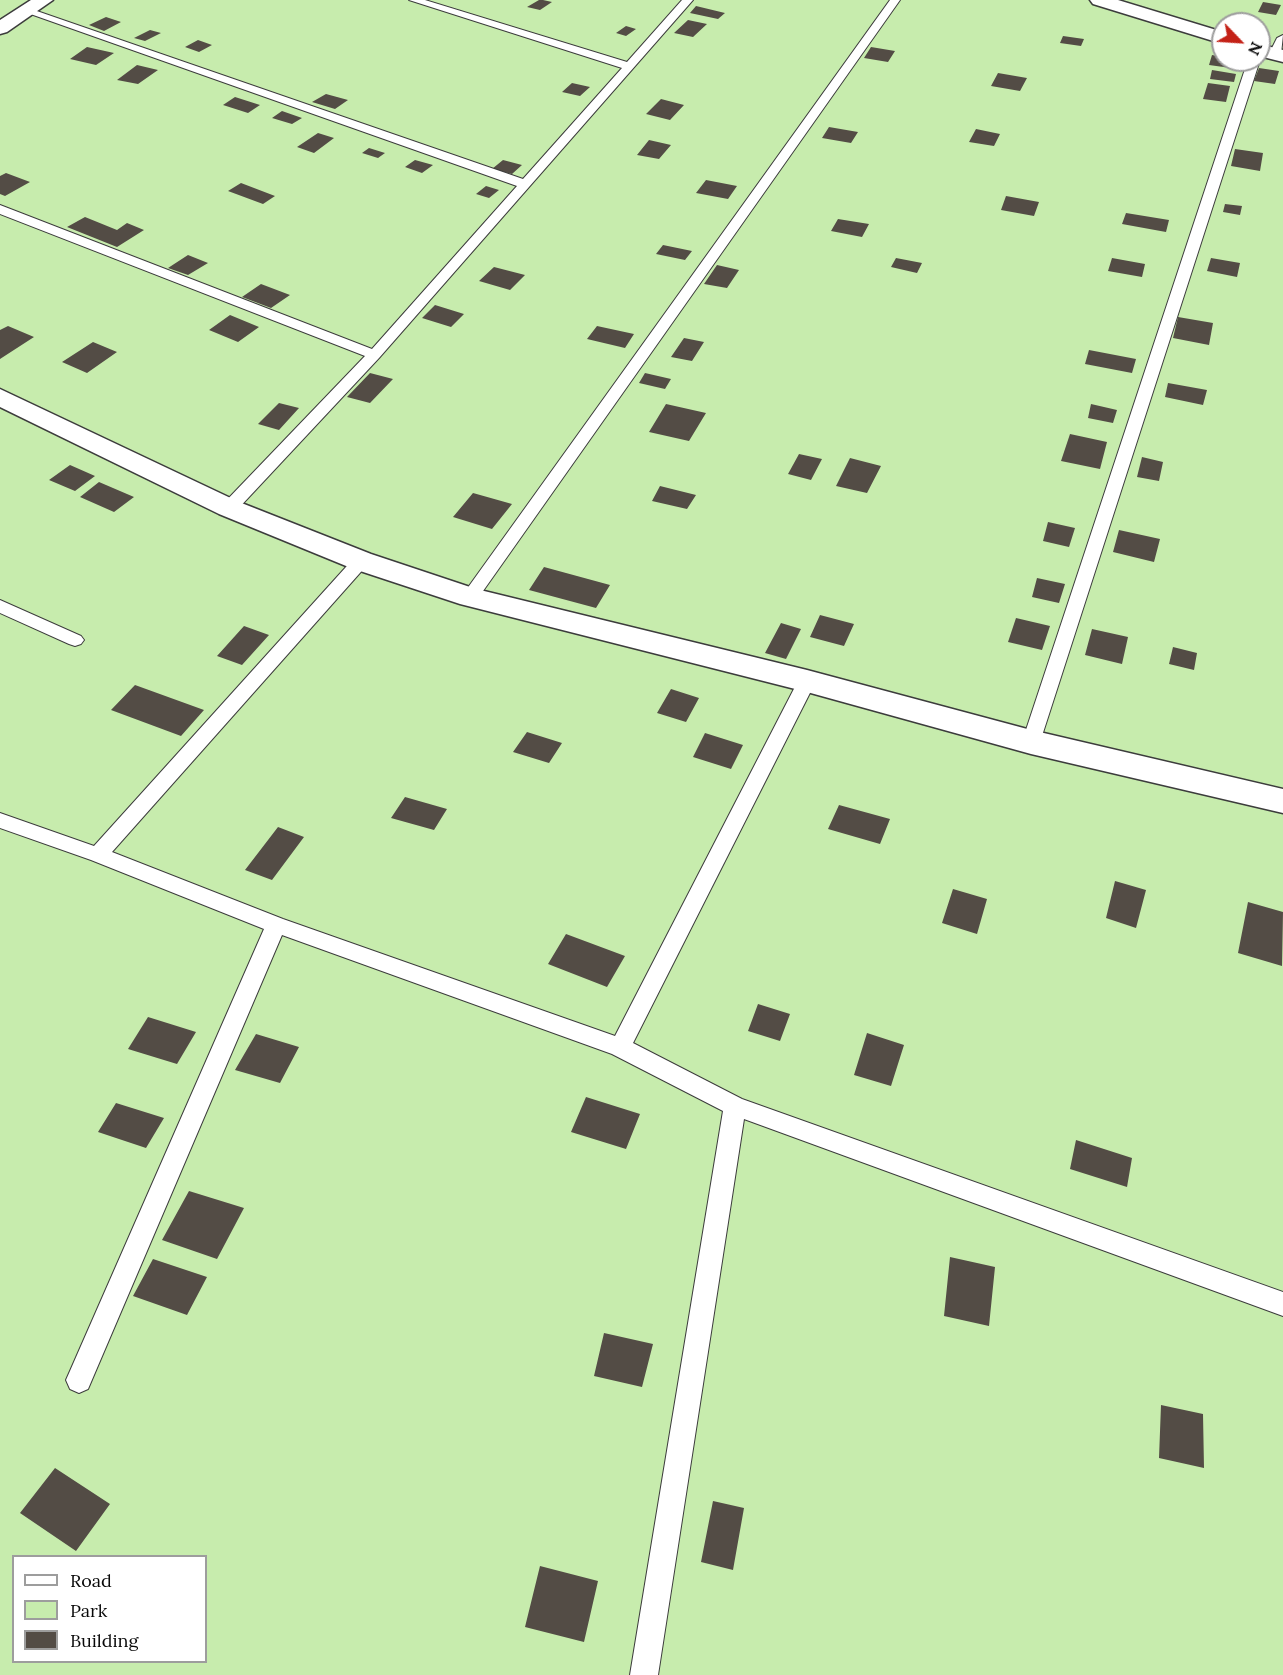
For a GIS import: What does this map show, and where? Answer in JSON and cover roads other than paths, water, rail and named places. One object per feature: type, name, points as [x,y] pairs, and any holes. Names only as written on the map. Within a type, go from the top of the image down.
[{"type":"street","points":[[1,26],[44,0]]},
{"type":"street","points":[[1099,0],[1211,34]]},
{"type":"street","points":[[0,397],[229,507],[361,561],[470,597],[807,681],[1031,742],[1283,801]]},
{"type":"lane","points":[[414,0],[629,66]]},
{"type":"lane","points":[[229,507],[374,356],[688,0]]},
{"type":"lane","points":[[470,597],[895,0]]},
{"type":"lane","points":[[27,11],[524,184]]},
{"type":"lane","points":[[1031,742],[1250,72]]},
{"type":"lane","points":[[0,208],[374,356]]},
{"type":"lane","points":[[98,855],[361,561]]},
{"type":"lane","points":[[0,606],[75,640]]},
{"type":"lane","points":[[620,1047],[807,681]]},
{"type":"lane","points":[[0,820],[98,855],[276,926],[620,1047],[735,1106],[1283,1304]]},
{"type":"lane","points":[[79,1380],[276,926]]},
{"type":"lane","points":[[644,1675],[735,1106]]}]
